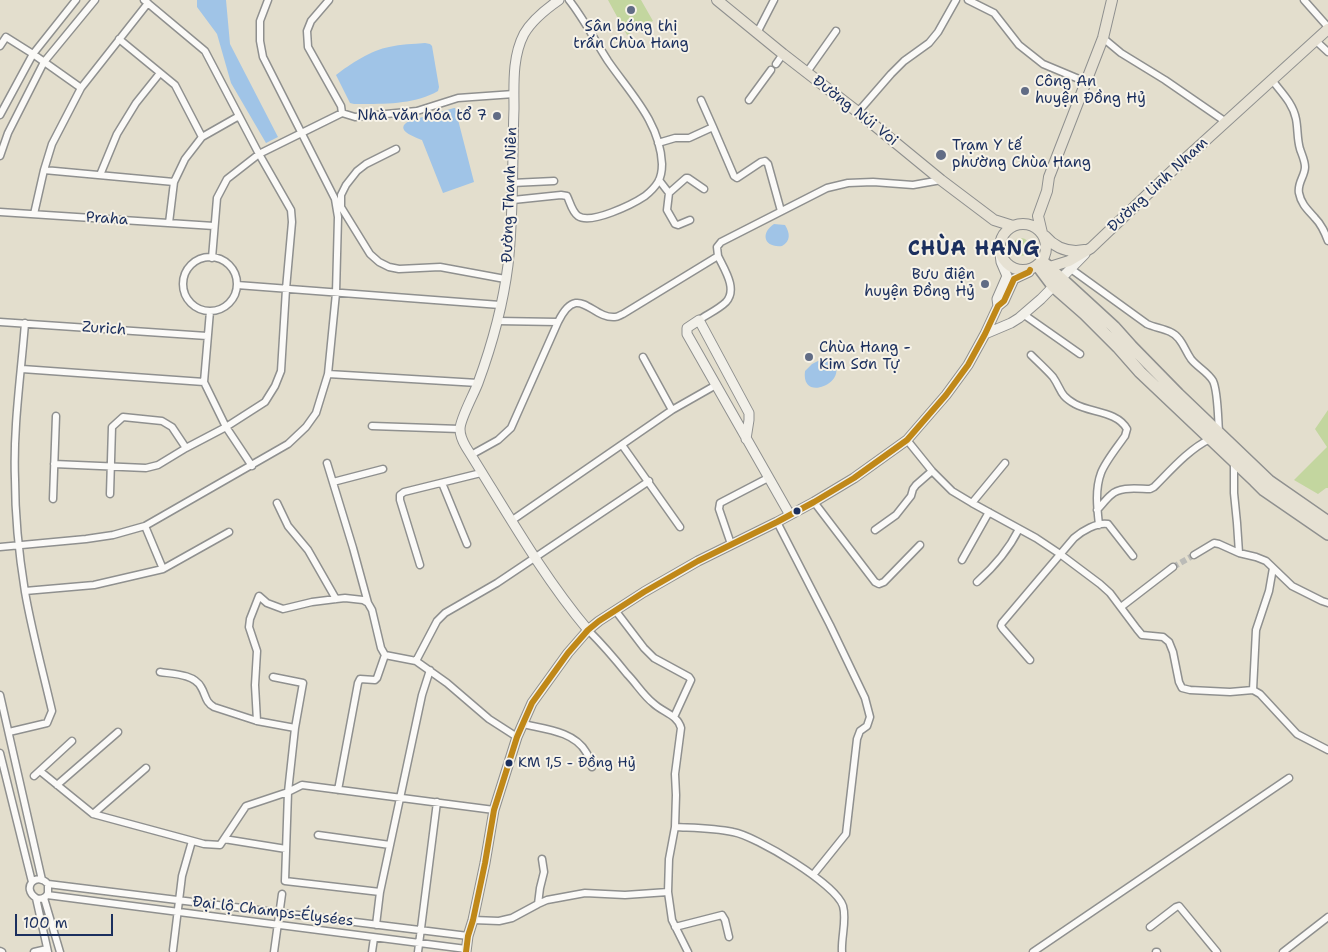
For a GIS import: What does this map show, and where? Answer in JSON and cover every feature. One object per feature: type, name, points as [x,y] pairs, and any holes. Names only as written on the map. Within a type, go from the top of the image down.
[{"type":"highway","points":[[1039,266],[1114,327],[1171,387],[1215,437],[1234,462],[1264,490],[1328,534]]},
{"type":"highway","points":[[1215,437],[1230,446],[1268,481],[1328,522]]},
{"type":"main road","name":"Đường Thanh Niên","points":[[460,429],[478,383],[497,321],[508,266],[513,200],[515,64],[518,50],[531,24],[559,0]]},
{"type":"main road","name":"Đường Núi Voi","points":[[717,0],[940,180],[994,220],[1014,226]]},
{"type":"main road","points":[[998,306],[1004,301],[1014,279],[1039,266],[1045,256],[1046,242],[1038,216],[1047,190],[1049,177],[1103,38],[1112,0]]},
{"type":"main road","name":"Đường Linh Nham","points":[[985,334],[1011,323],[1023,314],[1091,248],[1328,28]]},
{"type":"main road","points":[[1049,177],[1041,188],[1031,214],[1004,234],[1000,250],[1004,261],[1014,269],[1022,271],[1068,261],[1091,248]]},
{"type":"main road","points":[[466,951],[494,810],[517,737],[532,703],[547,681],[588,630],[615,610],[652,587],[731,544],[814,502],[854,478],[908,440],[952,387],[968,364],[998,306],[998,299],[1007,276],[1001,262],[999,232],[994,220]]},
{"type":"main road","points":[[1014,226],[1030,225],[1062,249],[1078,251],[1091,248]]},
{"type":"main road","points":[[746,439],[749,413],[699,320],[688,328],[687,334],[716,385],[746,439],[768,478],[790,515]]},
{"type":"main road","points":[[460,429],[462,438],[471,455],[511,521],[555,589],[588,630]]},
{"type":"street","points":[[0,116],[32,54],[76,0]]},
{"type":"street","points":[[0,156],[8,133],[44,62],[95,0]]},
{"type":"street","points":[[0,547],[86,539],[113,535],[145,526],[288,444],[306,427],[316,413],[328,374],[336,293],[338,217],[335,200],[263,57],[260,41],[260,21],[268,0]]},
{"type":"street","points":[[329,0],[311,21],[307,31],[308,47],[341,106],[342,113]]},
{"type":"street","points":[[513,200],[561,194],[567,196],[575,214],[580,218],[587,218],[616,211],[646,195],[659,180],[662,162],[658,143],[646,113],[608,61],[569,0]]},
{"type":"street","points":[[757,33],[774,0]]},
{"type":"street","points":[[858,112],[904,61],[929,43],[938,32],[956,0]]},
{"type":"street","points":[[970,0],[994,13],[1019,45],[1043,64],[1086,82]]},
{"type":"street","points":[[1304,0],[1328,28]]},
{"type":"street","points":[[34,214],[52,144],[81,88],[146,2],[205,51],[291,210],[292,222],[280,371],[275,386],[265,402],[158,466],[146,468],[54,464]]},
{"type":"street","points":[[807,72],[836,31]]},
{"type":"street","points":[[0,46],[6,37],[81,88]]},
{"type":"street","points":[[1103,38],[1121,53],[1165,80],[1226,122]]},
{"type":"street","points":[[119,39],[175,85],[202,137]]},
{"type":"street","points":[[1316,40],[1328,52]]},
{"type":"street","points":[[776,64],[783,54]]},
{"type":"street","points":[[749,100],[771,70]]},
{"type":"street","points":[[100,175],[117,134],[136,103],[160,73]]},
{"type":"street","points":[[1272,80],[1290,103],[1296,120],[1300,148],[1305,164],[1305,170],[1298,186],[1302,201],[1324,230],[1328,241]]},
{"type":"street","points":[[212,258],[217,198],[227,179],[260,154],[342,113],[355,117],[379,113],[417,111],[458,98],[514,94]]},
{"type":"street","points":[[700,100],[734,176],[736,178],[765,161],[768,164],[781,211]]},
{"type":"street","points":[[169,223],[174,182],[184,160],[202,137],[240,116]]},
{"type":"street","points":[[658,143],[675,138],[689,138],[713,127]]},
{"type":"street","points":[[396,149],[356,171],[341,195],[342,207],[370,254],[379,262],[399,269],[440,267],[505,278]]},
{"type":"street","points":[[44,170],[174,182]]},
{"type":"street","points":[[690,220],[678,225],[675,224],[666,210],[669,193],[686,178],[704,189]]},
{"type":"street","points":[[659,180],[669,193]]},
{"type":"street","points":[[699,320],[728,300],[730,284],[716,248],[721,242],[827,188],[872,182],[913,185],[940,180]]},
{"type":"street","points":[[512,183],[554,181]]},
{"type":"street","name":"Praha","points":[[0,212],[214,226]]},
{"type":"street","points":[[471,455],[498,440],[511,428],[558,322],[568,306],[574,303],[585,305],[606,316],[615,317],[718,256]]},
{"type":"street","points":[[212,258],[227,264],[236,278],[237,286],[231,300],[225,306],[218,310],[210,311],[201,310],[193,305],[183,290],[183,281],[185,273],[196,261],[212,258]]},
{"type":"street","points":[[1071,269],[1147,324],[1155,328],[1162,328],[1177,336],[1190,358],[1213,382],[1215,390],[1215,437],[1201,443],[1154,487],[1150,489],[1123,489],[1117,491],[1097,510]]},
{"type":"street","points":[[237,286],[500,305]]},
{"type":"street","points":[[210,311],[204,382],[226,427],[252,466]]},
{"type":"street","points":[[1023,314],[1080,354]]},
{"type":"street","points":[[497,321],[558,322]]},
{"type":"street","name":"Zurich","points":[[0,322],[208,336]]},
{"type":"street","points":[[9,732],[47,723],[52,711],[25,591],[14,479],[25,323]]},
{"type":"street","points":[[1031,354],[1052,377],[1064,397],[1083,408],[1121,421],[1127,429],[1125,436],[1101,472],[1097,510],[1099,524]]},
{"type":"street","points":[[643,357],[672,410]]},
{"type":"street","points":[[22,369],[204,382]]},
{"type":"street","points":[[328,374],[478,383]]},
{"type":"street","points":[[511,521],[672,410],[716,385]]},
{"type":"street","points":[[53,499],[56,416]]},
{"type":"street","points":[[110,494],[112,427],[123,417],[162,421],[172,427],[186,448]]},
{"type":"street","points":[[372,426],[460,429]]},
{"type":"street","points":[[908,440],[932,471],[952,490],[1036,538],[1100,584],[1110,593],[1142,635],[1163,637],[1169,642],[1182,688],[1230,692],[1253,690],[1260,694],[1297,734],[1327,748]]},
{"type":"street","points":[[622,445],[680,527]]},
{"type":"street","points":[[1234,462],[1238,553]]},
{"type":"street","points":[[327,463],[368,603],[372,610],[381,648],[385,655],[377,678],[375,680],[360,679],[358,682],[338,790]]},
{"type":"street","points":[[972,502],[1005,463]]},
{"type":"street","points":[[333,482],[383,469]]},
{"type":"street","points":[[875,530],[896,516],[912,496],[916,485],[932,471]]},
{"type":"street","points":[[420,565],[400,495],[404,492],[481,473]]},
{"type":"street","points":[[731,544],[719,509],[720,503],[768,478]]},
{"type":"street","points":[[416,660],[438,621],[445,613],[497,583],[649,481]]},
{"type":"street","points":[[442,483],[467,544]]},
{"type":"street","points":[[814,502],[875,582],[879,584],[884,582],[920,545]]},
{"type":"street","points":[[277,503],[288,526],[308,550],[336,599]]},
{"type":"street","points":[[962,560],[989,512]]},
{"type":"street","points":[[777,522],[865,698],[870,717],[867,726],[860,731],[857,739],[846,834],[814,876]]},
{"type":"street","points":[[1030,660],[1001,626],[1002,622],[1074,538],[1099,524],[1108,524],[1133,556]]},
{"type":"street","points":[[145,526],[162,569]]},
{"type":"street","points":[[977,582],[1004,555],[1019,529]]},
{"type":"street","points":[[25,591],[94,585],[162,569],[229,532]]},
{"type":"street","points":[[1194,555],[1214,543],[1219,544],[1238,553],[1266,561],[1292,586],[1322,601],[1328,602]]},
{"type":"street","points":[[1121,607],[1174,567]]},
{"type":"street","points":[[1253,690],[1256,630],[1269,591],[1273,568]]},
{"type":"street","points":[[257,721],[255,685],[257,652],[249,627],[250,619],[259,596],[267,603],[283,608],[336,599],[358,599],[368,603]]},
{"type":"street","points":[[615,610],[654,658],[689,677],[691,680],[674,717]]},
{"type":"street","points":[[588,630],[651,702],[674,717],[679,722],[681,728],[675,774],[675,827],[669,859],[668,892],[670,910],[675,927],[688,952]]},
{"type":"street","points":[[385,655],[416,660],[489,719],[517,737]]},
{"type":"street","points":[[376,925],[380,892],[422,695],[430,670]]},
{"type":"street","points":[[160,672],[188,677],[194,680],[201,686],[209,704],[257,721],[295,728]]},
{"type":"street","points":[[273,676],[303,682],[295,728],[288,792],[285,881],[380,892]]},
{"type":"street","points":[[0,695],[42,880],[32,882]]},
{"type":"street","points":[[523,724],[560,733],[572,738],[586,752],[592,767]]},
{"type":"street","points":[[57,785],[118,732]]},
{"type":"street","points":[[34,776],[72,741]]},
{"type":"street","points":[[0,752],[32,882],[29,888],[33,897],[36,898],[48,950],[34,952]]},
{"type":"street","points":[[93,814],[146,768]]},
{"type":"street","points":[[40,771],[93,814],[204,844],[220,845],[246,806],[288,792],[302,785],[494,810]]},
{"type":"street","points":[[1033,952],[1289,778]]},
{"type":"street","points":[[418,952],[436,802]]},
{"type":"street","points":[[675,827],[715,829],[747,836],[760,842],[814,876],[833,891],[843,906],[842,952]]},
{"type":"street","points":[[318,835],[390,845]]},
{"type":"street","points":[[224,839],[286,849]]},
{"type":"street","points":[[173,950],[182,876],[192,841]]},
{"type":"street","points":[[538,904],[544,872],[542,859]]},
{"type":"street","name":"Đại lộ Champs-Élysées","points":[[42,880],[48,884],[468,936]]},
{"type":"street","points":[[48,884],[49,890],[46,896],[60,952]]},
{"type":"street","points":[[473,920],[498,921],[512,918],[538,904],[557,898],[585,893],[625,895],[668,892]]},
{"type":"street","points":[[274,952],[282,894]]},
{"type":"street","name":"Đại lộ Champs-Élysées","points":[[36,898],[42,899],[46,896],[177,912],[419,943],[466,951]]},
{"type":"street","points":[[1150,927],[1179,906],[1217,952]]},
{"type":"street","points":[[675,927],[722,915],[729,937]]},
{"type":"street","points":[[1283,952],[1328,917]]},
{"type":"street","points":[[372,952],[374,938]]},
{"type":"green space","name":"Sân bóng thị trấn Chùa Hang","points":[[608,0],[641,0],[653,21],[627,35]]},
{"type":"green space","points":[[1021,238],[1027,241],[1030,247],[1027,253],[1021,256],[1015,253],[1012,247],[1015,241]]},
{"type":"green space","points":[[1328,410],[1328,488],[1318,494],[1294,480],[1327,447],[1315,429]]},
{"type":"water","points":[[197,0],[226,0],[230,44],[278,137],[266,143],[231,83],[217,34],[197,7]]},
{"type":"water","points":[[425,43],[432,46],[439,87],[438,91],[419,99],[397,103],[350,103],[336,75],[354,62],[376,51],[398,45]]},
{"type":"water","points":[[455,108],[474,182],[443,193],[422,140],[407,133],[403,127],[409,121]]},
{"type":"water","points":[[774,224],[785,225],[788,231],[789,237],[787,242],[782,246],[771,245],[766,239],[767,232]]},
{"type":"water","points":[[818,361],[833,364],[836,368],[836,374],[833,380],[827,384],[814,388],[809,386],[805,380],[805,371]]},
{"type":"tunnel","points":[[1173,567],[1194,555]]},
{"type":"transit line","points":[[466,952],[494,810],[517,737],[532,703],[568,653],[588,630],[599,621],[644,592],[698,561],[814,502],[854,478],[907,440],[946,395],[968,365],[998,306],[1004,301],[1014,279],[1030,270]]},
{"type":"place","name":"Sân bóng thị trấn Chùa Hang","points":[[631,10]]},
{"type":"place","name":"Công An huyện Đồng Hỷ","points":[[1025,91]]},
{"type":"place","name":"Nhà văn hóa tổ 7","points":[[497,116]]},
{"type":"place","name":"Trạm Y tế phường Chùa Hang","points":[[941,155]]},
{"type":"place","name":"Bưu điện huyện Đồng Hỷ","points":[[985,284]]},
{"type":"place","name":"Chùa Hang - Kim Sơn Tự","points":[[809,357]]},
{"type":"place","name":"KM 1,5 - Đồng Hỷ","points":[[509,763]]},
{"type":"district","name":"CHÙA HANG","points":[[974,250]]}]
